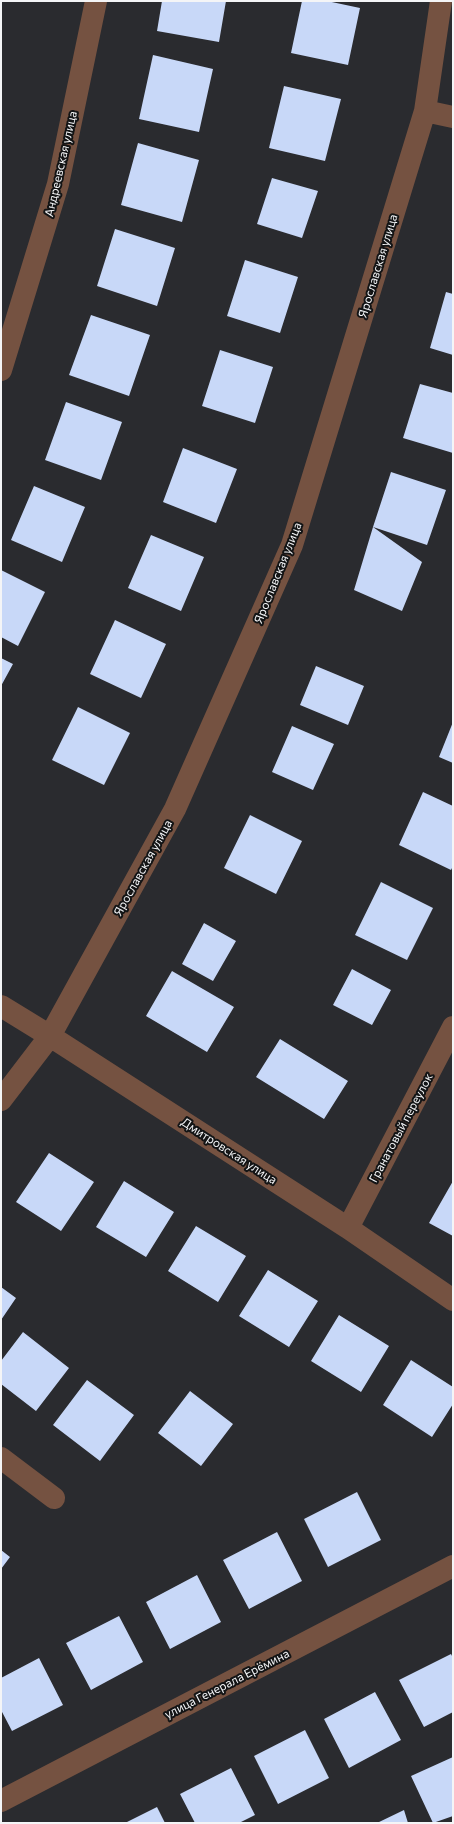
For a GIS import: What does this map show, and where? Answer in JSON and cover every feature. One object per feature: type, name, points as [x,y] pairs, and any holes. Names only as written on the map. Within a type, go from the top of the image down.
[{"type":"street","name":"Андреевская улица","points":[[1,370],[58,184],[96,1]]},
{"type":"street","name":"Ярославская улица","points":[[1,1100],[50,1036],[175,809],[292,546],[425,111],[441,1]]},
{"type":"street","points":[[425,111],[453,117]]},
{"type":"street","name":"Дмитровская улица","points":[[1,1006],[348,1228],[453,1300]]},
{"type":"street","name":"Гранатовый переулок","points":[[348,1228],[453,1027]]},
{"type":"street","points":[[1,1458],[54,1498]]},
{"type":"street","name":"улица Генерала Ерёмина","points":[[1,1801],[453,1566]]},
{"type":"building","points":[[162,1],[226,1],[219,42],[157,31]]},
{"type":"building","points":[[302,1],[327,1],[360,8],[348,65],[291,53]]},
{"type":"building","points":[[153,55],[213,69],[199,132],[139,119]]},
{"type":"building","points":[[284,86],[341,99],[325,161],[269,148]]},
{"type":"building","points":[[138,143],[199,160],[182,222],[121,205]]},
{"type":"building","points":[[272,178],[318,191],[302,238],[257,224]]},
{"type":"building","points":[[115,229],[175,248],[157,306],[97,286]]},
{"type":"building","points":[[245,260],[298,277],[280,333],[227,316]]},
{"type":"building","points":[[446,292],[453,294],[453,355],[430,348]]},
{"type":"building","points":[[91,315],[150,335],[129,396],[69,375]]},
{"type":"building","points":[[220,350],[273,367],[255,423],[202,406]]},
{"type":"building","points":[[420,384],[453,393],[453,453],[403,438]]},
{"type":"building","points":[[66,402],[122,422],[101,480],[45,460]]},
{"type":"building","points":[[183,448],[237,469],[216,523],[163,502]]},
{"type":"building","points":[[391,472],[446,490],[427,545],[373,527]]},
{"type":"building","points":[[34,486],[85,507],[62,562],[11,540]]},
{"type":"building","points":[[373,527],[422,562],[402,611],[354,590]]},
{"type":"building","points":[[151,535],[204,557],[181,611],[128,588]]},
{"type":"building","points":[[1,570],[45,592],[18,646],[1,637]]},
{"type":"building","points":[[115,620],[166,644],[141,698],[90,674]]},
{"type":"building","points":[[1,658],[13,664],[1,686]]},
{"type":"building","points":[[316,666],[364,686],[348,725],[300,705]]},
{"type":"building","points":[[78,707],[130,733],[104,785],[52,760]]},
{"type":"building","points":[[453,722],[453,763],[439,757]]},
{"type":"building","points":[[292,726],[334,744],[313,790],[272,772]]},
{"type":"building","points":[[423,792],[453,806],[453,866],[451,870],[399,845]]},
{"type":"building","points":[[250,815],[302,841],[276,894],[224,868]]},
{"type":"building","points":[[381,882],[433,908],[407,960],[355,935]]},
{"type":"building","points":[[204,923],[236,941],[213,981],[182,964]]},
{"type":"building","points":[[352,969],[391,990],[372,1025],[333,1005]]},
{"type":"building","points":[[172,971],[234,1007],[207,1052],[146,1016]]},
{"type":"building","points":[[280,1039],[348,1081],[324,1119],[256,1077]]},
{"type":"building","points":[[49,1153],[94,1182],[61,1231],[16,1202]]},
{"type":"building","points":[[124,1181],[174,1212],[146,1257],[96,1227]]},
{"type":"building","points":[[453,1181],[453,1236],[429,1223]]},
{"type":"building","points":[[196,1226],[246,1256],[218,1302],[168,1271]]},
{"type":"building","points":[[268,1270],[318,1301],[289,1347],[239,1316]]},
{"type":"building","points":[[1,1287],[16,1298],[1,1320]]},
{"type":"building","points":[[339,1315],[389,1346],[361,1392],[311,1361]]},
{"type":"building","points":[[23,1332],[69,1368],[36,1411],[1,1384],[1,1361]]},
{"type":"building","points":[[411,1360],[453,1387],[453,1404],[432,1437],[383,1405]]},
{"type":"building","points":[[87,1380],[134,1415],[100,1461],[53,1425]]},
{"type":"building","points":[[190,1391],[233,1424],[201,1466],[158,1433]]},
{"type":"building","points":[[357,1492],[381,1540],[328,1567],[304,1519]]},
{"type":"building","points":[[277,1532],[302,1581],[249,1609],[223,1560]]},
{"type":"building","points":[[1,1550],[10,1557],[1,1569]]},
{"type":"building","points":[[197,1575],[221,1622],[170,1649],[146,1602]]},
{"type":"building","points":[[119,1616],[143,1662],[91,1690],[66,1643]]},
{"type":"building","points":[[451,1654],[453,1658],[453,1712],[424,1727],[399,1680]]},
{"type":"building","points":[[39,1658],[63,1705],[12,1731],[1,1710],[1,1678]]},
{"type":"building","points":[[375,1692],[401,1740],[349,1768],[324,1719]]},
{"type":"building","points":[[305,1730],[329,1778],[278,1804],[254,1756]]},
{"type":"building","points":[[453,1757],[453,1816],[433,1823],[411,1776]]},
{"type":"building","points":[[231,1768],[255,1815],[239,1823],[195,1823],[180,1794]]},
{"type":"building","points":[[157,1807],[165,1823],[125,1823]]},
{"type":"building","points":[[404,1810],[408,1823],[377,1823]]}]
